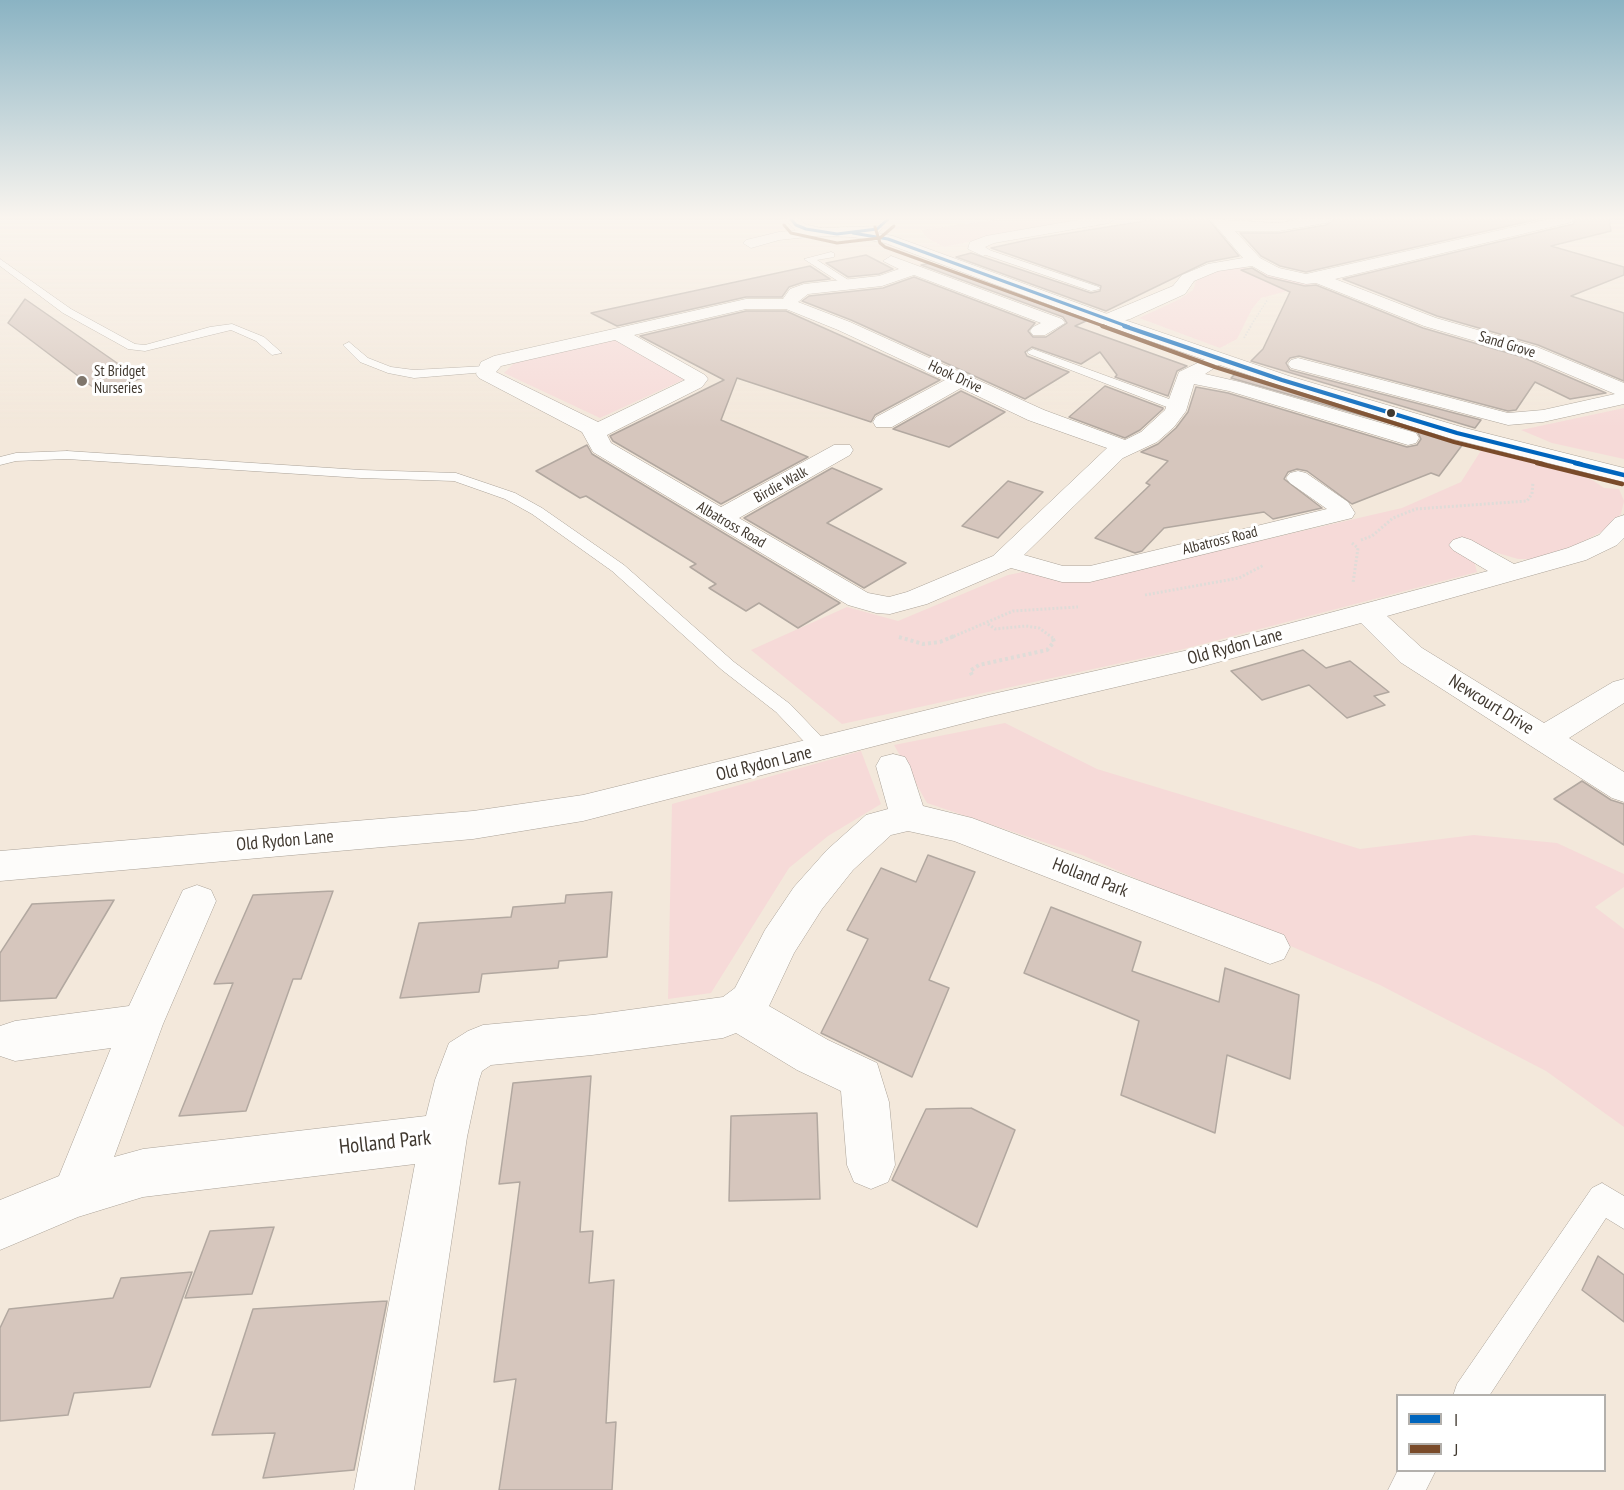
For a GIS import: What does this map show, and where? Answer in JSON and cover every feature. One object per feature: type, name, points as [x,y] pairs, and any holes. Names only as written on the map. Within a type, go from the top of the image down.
[{"type":"street","points":[[788,304],[796,293],[809,289]]},
{"type":"street","points":[[964,289],[1056,323],[1039,331]]},
{"type":"street","points":[[1032,289],[1107,320],[1218,359],[1457,433],[1621,476]]},
{"type":"street","points":[[1107,320],[1180,289]]},
{"type":"street","name":"Sand Grove","points":[[1345,289],[1430,322],[1530,351],[1624,390]]},
{"type":"street","name":"Hook Drive","points":[[490,366],[746,304],[788,304],[1036,415],[1124,447]]},
{"type":"street","points":[[595,432],[695,383],[698,379],[619,334]]},
{"type":"street","points":[[1186,376],[1218,359]]},
{"type":"street","points":[[1298,364],[1508,419],[1543,416],[1624,398]]},
{"type":"street","name":"Albatross Road","points":[[490,366],[486,374],[494,380],[590,427],[595,432],[601,447],[858,599],[876,605],[901,604],[996,567],[1124,447],[1149,437],[1166,422],[1176,406],[1186,376]]},
{"type":"street","points":[[1186,376],[1233,386],[1408,438]]},
{"type":"street","points":[[884,422],[961,380]]},
{"type":"street","name":"Birdie Walk","points":[[720,518],[842,450]]},
{"type":"street","name":"Albatross Road","points":[[1008,558],[1062,574],[1090,574],[1343,513],[1340,507],[1298,478]]},
{"type":"street","name":"Old Rydon Lane","points":[[0,866],[439,828],[551,814],[823,749],[988,706],[1193,659],[1524,570],[1577,554],[1608,540],[1624,523]]},
{"type":"street","points":[[1462,545],[1524,570]]},
{"type":"street","name":"Newcourt Drive","points":[[1365,612],[1411,655],[1624,789]]},
{"type":"street","points":[[1545,738],[1624,689]]},
{"type":"street","points":[[892,766],[908,817]]},
{"type":"street","name":"Holland Park","points":[[0,1225],[76,1193],[143,1173],[444,1137],[457,1080],[465,1058],[483,1044],[592,1035],[723,1018],[738,1011],[750,1001],[779,942],[808,898],[840,860],[879,825],[908,817],[959,828],[1270,946]]},
{"type":"street","points":[[76,1193],[142,1024],[197,901]]},
{"type":"street","points":[[738,1011],[813,1055],[843,1066],[861,1078],[866,1102],[871,1166]]},
{"type":"street","points":[[15,1041],[142,1024]]},
{"type":"street","points":[[384,1490],[444,1137]]},
{"type":"lane","points":[[36,289],[67,311],[132,347],[145,348],[210,330],[232,327],[260,339],[276,353]]},
{"type":"lane","points":[[348,345],[364,360],[388,370],[414,374],[490,366]]},
{"type":"lane","points":[[1033,352],[1176,406]]},
{"type":"lane","points":[[0,461],[16,457],[67,455],[361,474],[456,477],[519,501],[618,568],[728,666],[783,708],[823,749]]},
{"type":"lane","points":[[1470,1394],[1602,1198],[1624,1214]]},
{"type":"lane","points":[[1406,1490],[1418,1472]]},
{"type":"path","points":[[1241,342],[1266,299],[1301,289]]},
{"type":"path","points":[[1351,543],[1358,548],[1353,597],[1365,612]]},
{"type":"path","points":[[987,624],[995,629],[1026,626],[1039,628],[1052,635],[1054,642],[1047,650],[979,665],[970,671],[988,706]]},
{"type":"shaded area","points":[[1296,289],[1261,298],[1252,309],[1237,339],[1220,348],[1139,318],[1180,299],[1193,290]]},
{"type":"shaded area","points":[[620,338],[687,378],[600,418],[504,373],[516,361]]},
{"type":"shaded area","points":[[1624,408],[1624,459],[1552,443],[1521,430]]},
{"type":"shaded area","points":[[1482,449],[1580,475],[1604,488],[1619,489],[1624,501],[1621,514],[1605,530],[1578,544],[1536,559],[1518,559],[1491,551],[1467,538],[1451,541],[1473,557],[1477,572],[1180,650],[842,724],[751,650],[847,607],[898,621],[1008,575],[1023,572],[1044,576],[1185,558],[1402,508],[1461,482]]},
{"type":"shaded area","points":[[1005,723],[1097,769],[1360,849],[1474,835],[1557,843],[1624,874],[1624,887],[1595,907],[1624,929],[1624,1127],[1546,1071],[1380,985],[1082,855],[927,803],[894,745]]},
{"type":"shaded area","points":[[861,751],[881,804],[828,836],[789,868],[711,993],[668,999],[672,804]]},
{"type":"building","points":[[705,289],[788,289],[782,297],[746,297],[617,326],[591,313]]},
{"type":"building","points":[[878,289],[944,289],[1035,323],[1028,331],[1033,337],[1046,337],[1067,323],[1063,317],[985,289],[999,289],[1086,321],[1075,326],[1187,366],[1177,371],[1168,396],[1115,377],[1117,375],[1100,352],[1081,364],[1032,347],[1025,352],[1027,356],[1069,372],[1025,399],[851,320],[802,301],[809,296]]},
{"type":"building","points":[[1044,289],[1078,289],[1091,293],[1100,291],[1100,289],[1152,289],[1106,311]]},
{"type":"building","points":[[1282,289],[1325,289],[1423,328],[1522,357],[1606,393],[1570,399],[1535,382],[1516,410],[1508,411],[1299,356],[1290,358],[1286,363],[1290,370],[1481,420],[1475,428],[1251,361],[1263,349],[1290,292]]},
{"type":"building","points":[[1367,289],[1590,289],[1571,296],[1624,313],[1624,381],[1538,345],[1437,316]]},
{"type":"building","points":[[25,299],[140,379],[98,391],[8,323]]},
{"type":"building","points":[[746,311],[786,311],[940,380],[875,415],[871,422],[737,378],[721,420],[808,457],[721,504],[613,441],[610,436],[724,380],[640,336]]},
{"type":"building","points":[[1236,373],[1463,444],[1439,476],[1431,473],[1352,504],[1307,471],[1297,469],[1288,472],[1284,479],[1322,508],[1273,519],[1264,512],[1164,528],[1142,551],[1135,553],[1095,538],[1150,485],[1146,483],[1168,461],[1141,452],[1158,444],[1176,428],[1188,412],[1196,387],[1228,393],[1407,447],[1417,445],[1421,439],[1417,431],[1231,378]]},
{"type":"building","points":[[1105,386],[1163,409],[1140,430],[1125,438],[1069,417]]},
{"type":"building","points":[[961,391],[1005,412],[949,447],[893,429]]},
{"type":"building","points":[[587,445],[592,454],[840,603],[798,628],[759,603],[746,611],[709,588],[716,584],[690,567],[696,564],[586,496],[580,498],[536,471]]},
{"type":"building","points":[[832,468],[882,489],[827,523],[906,563],[864,588],[744,518]]},
{"type":"building","points":[[1008,481],[1043,492],[998,538],[962,526]]},
{"type":"building","points":[[1303,650],[1326,668],[1350,661],[1389,692],[1374,696],[1385,705],[1347,718],[1309,685],[1262,700],[1231,671]]},
{"type":"building","points":[[1582,781],[1611,800],[1624,804],[1624,845],[1554,799]]},
{"type":"building","points":[[928,855],[975,872],[929,980],[949,988],[912,1077],[821,1033],[868,939],[847,930],[881,868],[916,882]]},
{"type":"building","points":[[333,891],[301,979],[293,979],[246,1111],[179,1116],[233,983],[214,984],[253,895]]},
{"type":"building","points":[[612,892],[607,957],[559,961],[558,968],[482,974],[479,992],[400,998],[419,923],[511,917],[513,907],[565,903],[566,895]]},
{"type":"building","points":[[114,900],[56,998],[0,1001],[0,953],[32,904]]},
{"type":"building","points":[[1051,907],[1141,942],[1132,971],[1219,1002],[1225,968],[1299,995],[1290,1079],[1227,1055],[1215,1133],[1121,1095],[1139,1021],[1024,973]]},
{"type":"building","points":[[591,1076],[580,1232],[593,1231],[589,1283],[614,1280],[606,1423],[616,1422],[612,1490],[499,1490],[516,1379],[494,1382],[520,1182],[499,1184],[513,1083]]},
{"type":"building","points":[[971,1108],[1015,1130],[977,1227],[892,1180],[926,1109]]},
{"type":"building","points":[[817,1113],[820,1199],[729,1201],[731,1116]]},
{"type":"building","points":[[274,1227],[252,1294],[185,1298],[210,1231]]},
{"type":"building","points":[[1598,1256],[1624,1275],[1624,1322],[1582,1290]]},
{"type":"building","points":[[192,1272],[150,1387],[74,1393],[68,1415],[0,1421],[0,1328],[9,1309],[113,1298],[121,1278]]},
{"type":"building","points":[[387,1301],[354,1470],[263,1478],[275,1433],[212,1435],[253,1309]]},
{"type":"transit line","name":"J","points":[[999,289],[1215,367],[1454,442],[1622,484]]},
{"type":"transit line","name":"I","points":[[1022,289],[1282,380],[1457,433],[1624,475]]},
{"type":"place","name":"St Bridget Nurseries","points":[[82,381]]}]
